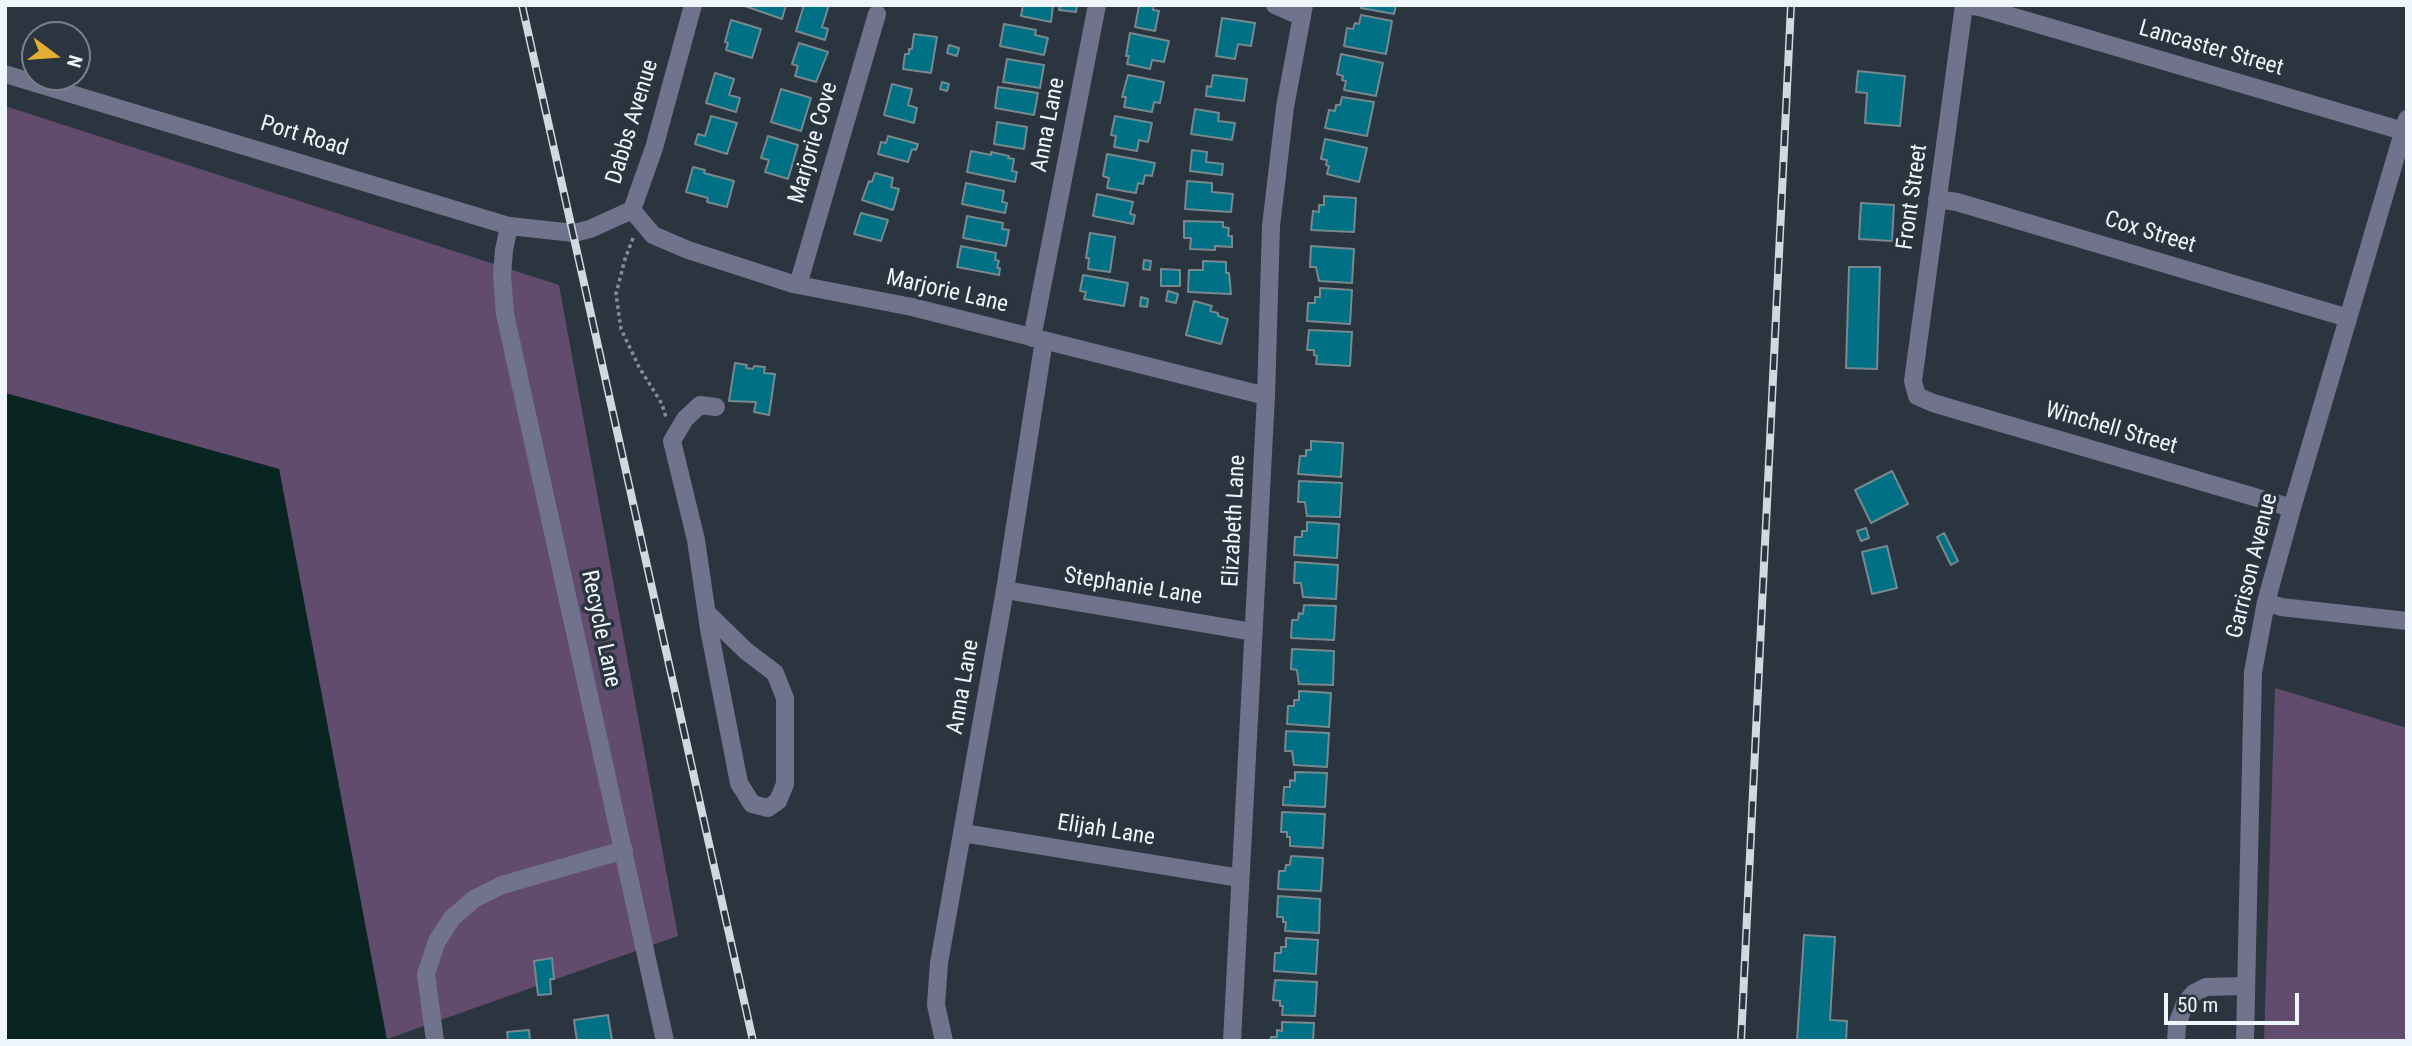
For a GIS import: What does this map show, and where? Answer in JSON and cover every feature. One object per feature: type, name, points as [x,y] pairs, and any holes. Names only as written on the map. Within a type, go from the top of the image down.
[{"type":"street","name":"Dabbs Avenue","points":[[590,229],[632,210],[654,148],[693,5]]},
{"type":"street","name":"Anna Lane","points":[[944,1041],[936,1005],[939,963],[1005,590],[1038,339],[1097,5]]},
{"type":"street","points":[[1275,5],[1303,11]]},
{"type":"street","name":"Lancaster Street","points":[[1964,5],[1980,7],[2405,125]]},
{"type":"street","name":"Front Street","points":[[1917,396],[1913,381],[1964,5]]},
{"type":"street","name":"Elizabeth Lane","points":[[1231,1041],[1266,396],[1271,224],[1285,107],[1303,11]]},
{"type":"street","name":"Marjorie Cove","points":[[798,285],[877,14]]},
{"type":"street","name":"Port Road","points":[[5,74],[509,226],[574,233],[590,229]]},
{"type":"street","name":"Garrison Avenue","points":[[2245,1041],[2253,672],[2266,603],[2292,508],[2405,125]]},
{"type":"street","name":"Cox Street","points":[[1937,200],[1957,202],[2348,318]]},
{"type":"street","name":"Marjorie Lane","points":[[632,210],[653,235],[688,250],[798,285],[912,307],[1266,396]]},
{"type":"street","name":"Recycle Lane","points":[[509,226],[503,250],[505,314],[665,1041]]},
{"type":"street","name":"Winchell Street","points":[[1917,396],[1946,407],[2292,508]]},
{"type":"street","points":[[707,612],[746,651],[775,673],[785,698],[785,784],[779,801],[768,808],[752,804],[739,782],[707,612],[696,540],[672,440],[685,419],[701,405],[716,407]]},
{"type":"street","name":"Stephanie Lane","points":[[1005,590],[1253,632]]},
{"type":"street","points":[[2266,603],[2407,621]]},
{"type":"street","name":"Elijah Lane","points":[[963,833],[1240,878]]},
{"type":"street","points":[[435,1041],[426,974],[437,941],[452,918],[474,898],[502,885],[624,850]]},
{"type":"street","points":[[2176,1041],[2177,1025],[2185,1003],[2194,993],[2206,987],[2246,986]]},
{"type":"path","points":[[633,238],[617,294],[621,329],[639,367],[662,404],[672,440]]},
{"type":"shaded area","points":[[5,106],[559,285],[678,936],[387,1039],[279,469],[5,393]]},
{"type":"shaded area","points":[[5,393],[279,469],[387,1041],[5,1041]]},
{"type":"shaded area","points":[[2275,688],[2407,728],[2407,1041],[2264,1041]]},
{"type":"building","points":[[742,5],[786,5],[782,19]]},
{"type":"building","points":[[804,5],[829,5],[822,27],[828,29],[825,40],[796,31]]},
{"type":"building","points":[[1023,5],[1053,5],[1051,22],[1021,16]]},
{"type":"building","points":[[1060,5],[1077,5],[1076,12],[1059,10]]},
{"type":"building","points":[[1154,5],[1153,10],[1159,11],[1155,31],[1135,27],[1139,6]]},
{"type":"building","points":[[1362,5],[1396,5],[1394,14],[1361,8]]},
{"type":"building","points":[[1361,15],[1392,21],[1386,54],[1344,46],[1347,28],[1353,29],[1355,23],[1359,24]]},
{"type":"building","points":[[1222,18],[1255,23],[1251,46],[1238,44],[1235,59],[1216,56]]},
{"type":"building","points":[[731,20],[761,29],[752,58],[726,50],[728,43],[725,42]]},
{"type":"building","points":[[1004,24],[1036,30],[1035,35],[1048,38],[1044,55],[1000,46]]},
{"type":"building","points":[[1130,33],[1169,41],[1164,62],[1152,60],[1150,69],[1127,64]]},
{"type":"building","points":[[914,34],[937,37],[931,73],[903,69],[905,54],[909,54],[909,49],[912,49]]},
{"type":"building","points":[[799,43],[828,52],[816,82],[795,76],[798,66],[792,64]]},
{"type":"building","points":[[949,45],[959,48],[957,56],[947,53]]},
{"type":"building","points":[[1341,54],[1383,63],[1376,96],[1344,90],[1346,81],[1342,80],[1343,76],[1337,74]]},
{"type":"building","points":[[1007,59],[1044,65],[1040,88],[1003,82]]},
{"type":"building","points":[[1858,71],[1905,76],[1900,126],[1865,123],[1867,93],[1856,92]]},
{"type":"building","points":[[715,73],[734,79],[729,95],[740,98],[736,112],[706,103]]},
{"type":"building","points":[[1128,75],[1164,82],[1160,103],[1154,102],[1152,112],[1124,107],[1126,97],[1122,97]]},
{"type":"building","points":[[1213,75],[1247,79],[1244,101],[1206,96],[1207,86],[1211,87]]},
{"type":"building","points":[[942,82],[949,84],[947,91],[940,89]]},
{"type":"building","points":[[892,84],[912,89],[908,105],[917,108],[914,123],[884,115]]},
{"type":"building","points":[[998,87],[1038,93],[1034,115],[995,108]]},
{"type":"building","points":[[781,89],[811,98],[801,131],[771,122]]},
{"type":"building","points":[[1342,97],[1374,102],[1367,136],[1325,128],[1329,110],[1335,111]]},
{"type":"building","points":[[1195,109],[1219,113],[1218,121],[1235,123],[1232,140],[1191,134]]},
{"type":"building","points":[[711,116],[737,123],[727,154],[695,144],[698,134],[705,136]]},
{"type":"building","points":[[1115,116],[1152,123],[1148,142],[1139,140],[1137,151],[1114,147],[1116,136],[1111,135]]},
{"type":"building","points":[[997,122],[1027,127],[1024,149],[994,144]]},
{"type":"building","points":[[768,136],[798,145],[788,179],[765,172],[769,160],[761,158]]},
{"type":"building","points":[[888,136],[918,144],[916,150],[912,149],[908,162],[878,154],[881,142],[886,143]]},
{"type":"building","points":[[1325,139],[1367,148],[1359,182],[1327,174],[1327,160],[1321,159]]},
{"type":"building","points":[[1192,150],[1207,152],[1206,162],[1223,164],[1222,175],[1190,171]]},
{"type":"building","points":[[971,151],[991,155],[991,152],[1014,159],[1012,171],[1017,172],[1015,182],[967,172]]},
{"type":"building","points":[[1107,154],[1155,163],[1152,176],[1145,175],[1143,184],[1138,183],[1136,193],[1107,188],[1109,178],[1103,176]]},
{"type":"building","points":[[693,167],[705,170],[704,173],[734,181],[727,207],[707,202],[708,198],[686,192]]},
{"type":"building","points":[[875,173],[893,178],[891,187],[899,189],[893,210],[862,200]]},
{"type":"building","points":[[1187,181],[1212,183],[1212,192],[1233,194],[1231,212],[1185,209]]},
{"type":"building","points":[[966,183],[1004,191],[1002,202],[1007,203],[1005,213],[962,204]]},
{"type":"building","points":[[1097,194],[1133,202],[1130,214],[1135,215],[1133,224],[1093,216]]},
{"type":"building","points":[[1324,196],[1356,198],[1354,232],[1311,230],[1313,211],[1319,212],[1319,205],[1324,205]]},
{"type":"building","points":[[1861,203],[1894,205],[1892,241],[1859,239]]},
{"type":"building","points":[[861,213],[888,220],[881,241],[854,234]]},
{"type":"building","points":[[967,216],[1003,223],[1002,229],[1009,230],[1006,246],[963,238]]},
{"type":"building","points":[[1184,221],[1223,222],[1223,227],[1229,228],[1228,236],[1232,236],[1232,247],[1215,246],[1215,250],[1190,249],[1191,238],[1184,238]]},
{"type":"building","points":[[1090,233],[1115,237],[1110,272],[1088,269],[1089,258],[1086,258]]},
{"type":"building","points":[[961,246],[996,253],[999,275],[957,267]]},
{"type":"building","points":[[1311,246],[1354,249],[1352,283],[1319,281],[1316,267],[1310,267]]},
{"type":"building","points":[[1144,260],[1151,261],[1150,270],[1143,269]]},
{"type":"building","points":[[1203,261],[1226,262],[1231,294],[1188,292],[1189,270],[1203,270]]},
{"type":"building","points":[[1849,267],[1880,267],[1877,369],[1846,368]]},
{"type":"building","points":[[1161,269],[1180,270],[1180,286],[1161,286]]},
{"type":"building","points":[[1083,275],[1128,283],[1124,306],[1084,299],[1086,292],[1080,291]]},
{"type":"building","points":[[1320,288],[1352,290],[1350,324],[1307,321],[1308,303],[1315,303],[1315,297],[1320,297]]},
{"type":"building","points":[[1168,291],[1178,294],[1176,303],[1166,301]]},
{"type":"building","points":[[1141,297],[1148,299],[1147,307],[1140,306]]},
{"type":"building","points":[[1194,301],[1212,306],[1210,311],[1228,319],[1221,344],[1186,335]]},
{"type":"building","points":[[1309,330],[1352,332],[1350,366],[1316,364],[1317,356],[1314,355],[1314,350],[1307,350]]},
{"type":"building","points":[[735,363],[753,369],[754,366],[765,367],[764,373],[775,374],[769,415],[754,412],[756,402],[729,401]]},
{"type":"building","points":[[1311,441],[1343,443],[1341,477],[1298,474],[1300,456],[1306,456],[1306,450],[1311,450]]},
{"type":"building","points":[[1892,471],[1908,504],[1871,523],[1855,490]]},
{"type":"building","points":[[1299,481],[1342,483],[1340,517],[1307,516],[1305,502],[1298,502]]},
{"type":"building","points":[[1307,522],[1339,524],[1337,558],[1294,555],[1295,537],[1302,537],[1302,531],[1307,531]]},
{"type":"building","points":[[1866,528],[1869,538],[1861,541],[1857,531]]},
{"type":"building","points":[[1944,533],[1958,561],[1951,565],[1937,537]]},
{"type":"building","points":[[1887,546],[1897,588],[1872,594],[1862,552]]},
{"type":"building","points":[[1295,562],[1338,565],[1336,599],[1303,597],[1301,583],[1294,583]]},
{"type":"building","points":[[1304,605],[1336,606],[1334,640],[1291,638],[1292,620],[1298,620],[1299,613],[1303,614]]},
{"type":"building","points":[[1292,649],[1334,651],[1333,685],[1299,684],[1297,670],[1291,669]]},
{"type":"building","points":[[1299,691],[1331,693],[1329,727],[1287,724],[1288,706],[1294,706],[1294,700],[1299,700]]},
{"type":"building","points":[[1286,731],[1329,733],[1327,767],[1294,765],[1292,751],[1285,751]]},
{"type":"building","points":[[1295,772],[1327,773],[1325,807],[1283,805],[1284,787],[1290,787],[1290,780],[1295,781]]},
{"type":"building","points":[[1282,812],[1325,814],[1323,848],[1290,846],[1287,832],[1281,832]]},
{"type":"building","points":[[1291,856],[1323,858],[1321,891],[1278,889],[1279,871],[1285,871],[1286,865],[1290,865]]},
{"type":"building","points":[[1278,896],[1320,899],[1319,933],[1285,931],[1286,922],[1283,922],[1283,917],[1277,917]]},
{"type":"building","points":[[1804,935],[1835,937],[1830,1020],[1847,1021],[1846,1041],[1797,1041]]},
{"type":"building","points":[[1286,938],[1318,940],[1316,974],[1274,971],[1275,953],[1281,953],[1281,947],[1286,947]]},
{"type":"building","points":[[552,958],[554,979],[550,979],[551,994],[538,995],[534,961]]},
{"type":"building","points":[[1275,980],[1317,982],[1315,1016],[1282,1015],[1283,1006],[1280,1006],[1280,1001],[1273,1000]]},
{"type":"building","points":[[608,1015],[612,1041],[577,1041],[574,1020]]},
{"type":"building","points":[[1282,1022],[1314,1023],[1313,1041],[1270,1041],[1271,1037],[1277,1037],[1277,1030],[1282,1031]]},
{"type":"building","points":[[529,1030],[530,1041],[508,1041],[507,1032]]},
{"type":"railway","points":[[522,5],[753,1041]]},
{"type":"railway","points":[[1741,1041],[1791,5]]}]
